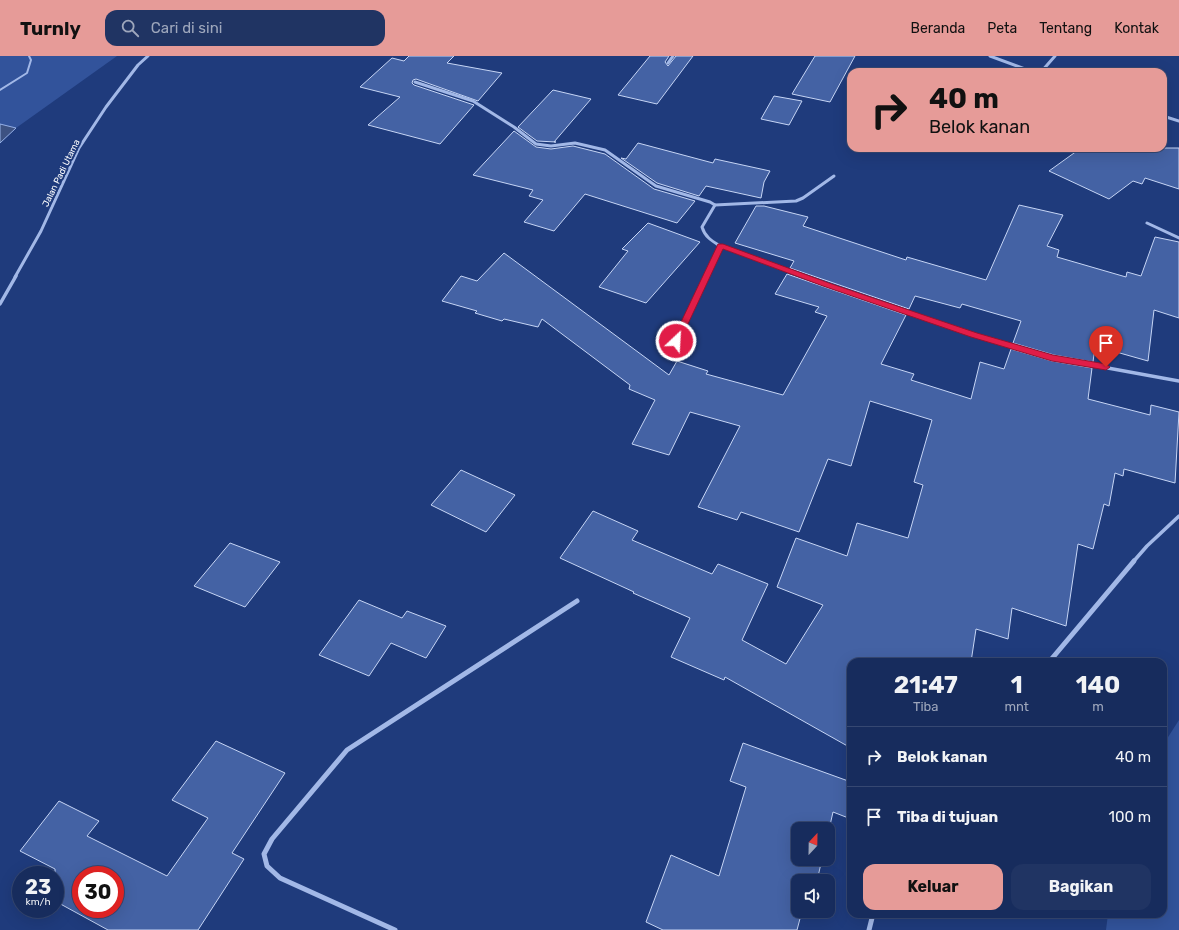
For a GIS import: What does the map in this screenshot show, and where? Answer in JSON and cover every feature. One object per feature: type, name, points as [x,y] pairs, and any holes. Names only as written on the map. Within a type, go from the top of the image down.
[{"type":"street","name":"Jalan Padi Utama","points":[[0,304],[40,231],[80,148],[111,100],[138,65],[148,56]]},
{"type":"street","points":[[668,63],[673,56]]},
{"type":"street","points":[[990,56],[1022,68]]},
{"type":"street","points":[[1044,68],[1055,56]]},
{"type":"street","points":[[415,82],[473,101],[514,126],[536,144],[551,146],[575,142],[605,150],[656,186],[703,199],[715,205],[796,201],[803,198],[834,176]]},
{"type":"street","points":[[1167,117],[1179,121]]},
{"type":"street","points":[[715,205],[702,227],[703,233],[710,240],[720,246],[826,285],[974,335],[1052,358],[1179,382]]},
{"type":"street","points":[[1147,223],[1179,238]]},
{"type":"street","points":[[676,341],[720,246]]},
{"type":"street","points":[[1052,658],[1147,546],[1179,516]]},
{"type":"street","points":[[395,930],[280,878],[267,866],[264,854],[272,839],[347,750],[577,601]]},
{"type":"street","points":[[869,930],[872,918]]},
{"type":"lane","points":[[0,90],[27,73],[31,60],[29,56]]},
{"type":"shaded area","points":[[0,56],[117,56],[16,128],[0,124]]},
{"type":"shaded area","points":[[0,124],[16,128],[0,143]]},
{"type":"shaded area","points":[[1179,720],[1179,930],[1106,930],[1108,918],[1167,918],[1167,739]]},
{"type":"building","points":[[409,56],[454,56],[447,63],[502,73],[478,101],[416,79],[413,80],[412,83],[414,85],[474,105],[440,144],[368,125],[400,97],[360,87],[392,58],[404,61]]},
{"type":"building","points":[[650,56],[669,56],[665,62],[668,66],[676,56],[693,56],[657,104],[618,95]]},
{"type":"building","points":[[815,56],[855,56],[848,68],[847,68],[847,71],[830,102],[792,94]]},
{"type":"building","points":[[553,90],[591,99],[554,142],[537,141],[518,127]]},
{"type":"building","points":[[774,96],[802,101],[789,125],[761,119]]},
{"type":"building","points":[[514,131],[536,147],[551,149],[573,146],[605,154],[654,189],[695,201],[677,223],[585,194],[554,231],[524,222],[543,200],[529,196],[533,190],[473,175]]},
{"type":"building","points":[[638,143],[713,163],[715,159],[770,171],[764,182],[761,198],[706,186],[699,196],[657,183],[621,158],[626,159]]},
{"type":"building","points":[[1167,148],[1179,148],[1179,189],[1145,178],[1142,184],[1133,181],[1109,199],[1049,171],[1075,152],[1167,152]]},
{"type":"building","points":[[1019,205],[1063,215],[1047,246],[1059,250],[1057,257],[1126,277],[1127,272],[1141,276],[1155,237],[1179,242],[1179,318],[1154,310],[1148,361],[1095,346],[1093,362],[1054,355],[1013,343],[1021,321],[962,304],[960,308],[915,296],[909,309],[790,268],[794,261],[735,243],[756,206],[764,206],[808,217],[803,226],[906,260],[907,257],[986,280]]},
{"type":"building","points":[[648,223],[700,242],[646,303],[599,287],[628,251],[622,249]]},
{"type":"building","points":[[504,253],[669,375],[677,361],[708,371],[706,374],[783,395],[827,316],[815,312],[819,307],[775,294],[787,274],[906,315],[881,364],[914,374],[911,380],[971,399],[980,362],[1004,369],[1011,349],[1052,361],[1092,368],[1088,399],[1150,415],[1151,405],[1179,412],[1175,483],[1124,469],[1123,476],[1115,473],[1109,506],[1104,504],[1093,549],[1078,544],[1066,626],[1012,608],[1008,639],[976,629],[972,658],[847,658],[847,746],[725,677],[724,680],[671,657],[690,618],[560,558],[593,511],[638,531],[632,540],[712,574],[718,564],[768,584],[742,640],[786,664],[823,605],[777,587],[796,538],[847,556],[857,523],[908,538],[923,485],[914,482],[932,420],[870,401],[851,466],[828,459],[799,532],[741,512],[737,520],[698,507],[740,426],[690,412],[669,455],[632,444],[655,400],[629,389],[630,385],[542,319],[538,327],[504,319],[502,321],[475,313],[477,311],[442,301],[461,276],[477,281]]},
{"type":"building","points":[[461,470],[515,495],[486,532],[431,505]]},
{"type":"building","points":[[230,543],[280,562],[245,607],[194,586]]},
{"type":"building","points":[[359,600],[402,618],[407,611],[446,626],[426,658],[391,643],[369,676],[319,655]]},
{"type":"building","points":[[216,741],[285,773],[232,853],[244,859],[198,930],[108,930],[86,918],[124,918],[124,866],[72,866],[72,910],[64,906],[64,866],[49,866],[20,851],[59,801],[99,821],[87,836],[167,876],[208,818],[172,800]]},
{"type":"building","points":[[743,743],[847,781],[847,817],[833,812],[831,822],[791,822],[791,866],[820,866],[819,874],[791,874],[791,918],[800,918],[797,930],[663,930],[646,922],[671,855],[719,876],[746,787],[730,781]]},
{"type":"route","points":[[676,341],[720,246],[826,285],[974,335],[1052,358],[1106,367]]}]
